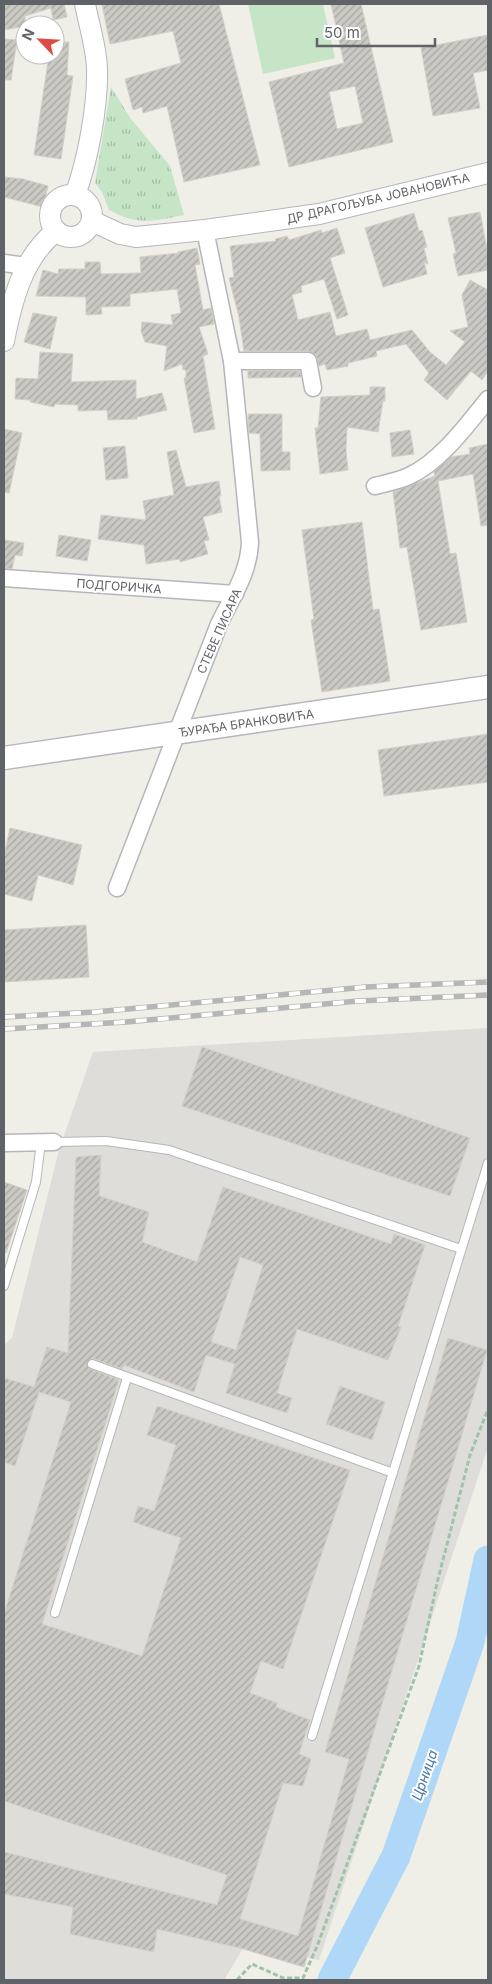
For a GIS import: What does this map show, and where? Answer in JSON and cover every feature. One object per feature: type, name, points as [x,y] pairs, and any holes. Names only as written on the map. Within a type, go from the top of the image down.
[{"type":"main road","name":"ЂУРАЂА БРАНКОВИЋА","points":[[4,758],[488,687]]},
{"type":"street","points":[[75,195],[82,177],[97,80],[96,55],[85,4]]},
{"type":"street","name":"ДР ДРАГОЉУБА ЈОВАНОВИЋА","points":[[92,221],[120,234],[136,237],[205,230],[319,214],[488,173]]},
{"type":"street","points":[[69,195],[75,195],[89,205],[92,210],[92,221],[87,231],[77,236],[66,237],[56,231],[50,219],[52,209],[58,200],[69,195]]},
{"type":"street","name":"СТЕВЕ ПИСАРА","points":[[117,888],[219,624],[246,570],[250,556],[232,360],[205,230]]},
{"type":"street","points":[[4,341],[26,266],[36,250],[56,231]]},
{"type":"street","points":[[4,263],[26,266]]},
{"type":"street","points":[[232,360],[308,361],[313,388]]},
{"type":"street","points":[[375,486],[409,476],[421,469],[455,438],[488,399]]},
{"type":"street","name":"ПОДГОРИЧКА","points":[[4,578],[235,594]]},
{"type":"street","points":[[4,1143],[47,1142]]},
{"type":"lane","points":[[4,1286],[47,1142],[106,1141],[169,1150],[461,1249]]},
{"type":"lane","points":[[312,1736],[488,1163]]},
{"type":"lane","points":[[92,1364],[393,1473]]},
{"type":"lane","points":[[56,1613],[127,1378]]},
{"type":"path","points":[[237,1980],[252,1964],[283,1978],[303,1978],[307,1970],[418,1666],[470,1455],[488,1409]]},
{"type":"shaded area","points":[[488,1028],[488,1447],[319,1960],[245,1945],[224,1980],[4,1980],[4,1345],[12,1338],[59,1150],[93,1052]]},
{"type":"green space","points":[[248,4],[323,4],[335,58],[263,74]]},
{"type":"green space","points":[[111,87],[131,119],[170,166],[184,215],[146,221],[129,218],[109,210],[102,192],[95,183]]},
{"type":"building","points":[[4,4],[64,4],[67,17],[65,17],[65,15],[52,15],[51,8],[28,15],[15,15],[15,28],[4,30]]},
{"type":"building","points":[[102,4],[219,4],[260,165],[184,182],[167,106],[143,113],[142,107],[133,110],[125,79],[181,63],[173,31],[110,44]]},
{"type":"building","points":[[331,4],[361,4],[393,142],[289,167],[269,82],[344,63]],"holes":[[[355,86],[363,123],[337,129],[329,92]]]},
{"type":"building","points":[[488,35],[488,70],[473,73],[480,108],[433,116],[421,48]]},
{"type":"building","points":[[4,39],[15,40],[11,80],[4,80]]},
{"type":"building","points":[[65,42],[69,42],[67,75],[73,76],[61,159],[34,155],[48,65],[65,65]]},
{"type":"building","points":[[4,177],[23,179],[48,186],[43,207],[4,197]]},
{"type":"building","points":[[480,212],[488,255],[488,270],[458,276],[453,254],[456,253],[448,218]]},
{"type":"building","points":[[414,213],[419,231],[422,230],[427,247],[424,248],[428,264],[424,262],[427,274],[383,287],[365,228]]},
{"type":"building","points":[[337,228],[345,253],[330,258],[348,315],[337,319],[324,279],[301,286],[302,292],[292,295],[298,320],[330,312],[336,336],[367,329],[370,340],[412,330],[430,352],[446,365],[465,342],[450,331],[468,327],[462,295],[470,280],[488,290],[488,371],[482,380],[471,371],[447,400],[424,380],[429,373],[406,344],[376,351],[377,356],[348,363],[348,366],[327,370],[325,364],[319,366],[316,355],[308,351],[244,351],[239,317],[229,278],[234,277],[230,246],[276,241],[275,239],[287,236],[289,240],[321,230],[322,233]]},
{"type":"building","points":[[197,248],[200,264],[195,265],[203,310],[211,308],[214,324],[199,327],[208,354],[203,356],[215,429],[194,433],[184,378],[186,378],[186,370],[183,370],[182,364],[164,371],[167,346],[145,342],[141,331],[142,322],[173,325],[171,315],[181,313],[177,289],[130,294],[130,306],[101,307],[102,314],[86,315],[86,297],[36,296],[43,270],[58,274],[59,269],[85,269],[85,262],[100,262],[101,274],[141,273],[140,257],[179,253]]},
{"type":"building","points":[[33,313],[57,317],[50,349],[24,342]]},
{"type":"building","points":[[40,352],[73,354],[71,382],[136,380],[136,399],[162,393],[167,410],[137,417],[137,419],[108,420],[107,410],[78,411],[78,405],[55,404],[54,407],[30,402],[30,400],[15,399],[16,378],[38,379]]},
{"type":"building","points":[[248,371],[300,371],[301,377],[248,378]]},
{"type":"building","points":[[370,387],[385,387],[385,401],[383,401],[378,432],[347,427],[346,450],[348,470],[320,474],[315,428],[318,428],[321,397],[370,395]]},
{"type":"building","points":[[248,414],[282,414],[282,452],[290,452],[290,470],[261,471],[260,434],[249,433]]},
{"type":"building","points":[[4,429],[22,433],[9,493],[4,492]]},
{"type":"building","points":[[410,430],[414,454],[392,457],[390,433]]},
{"type":"building","points":[[488,444],[488,525],[481,526],[473,474],[438,481],[450,554],[456,553],[467,622],[421,630],[407,547],[400,548],[393,492],[435,476],[434,472],[451,457],[470,454],[469,448]]},
{"type":"building","points":[[125,446],[128,478],[106,480],[103,448]]},
{"type":"building","points":[[176,450],[186,487],[219,481],[222,512],[203,517],[209,540],[204,541],[208,554],[180,562],[180,559],[146,564],[144,545],[98,539],[101,515],[146,520],[143,501],[174,495],[167,452]]},
{"type":"building","points":[[362,522],[373,610],[379,609],[390,681],[322,692],[311,620],[314,619],[302,530]]},
{"type":"building","points":[[59,535],[91,540],[87,561],[56,556]]},
{"type":"building","points":[[4,540],[24,543],[22,556],[15,555],[12,569],[4,568]]},
{"type":"building","points":[[488,734],[488,782],[384,796],[378,750]]},
{"type":"building","points":[[10,828],[82,845],[73,885],[38,875],[32,901],[4,894],[4,856]]},
{"type":"building","points":[[86,925],[89,977],[4,982],[4,930]]},
{"type":"building","points":[[202,1047],[470,1138],[450,1196],[182,1106]]},
{"type":"building","points":[[101,1155],[99,1196],[149,1212],[142,1242],[197,1262],[223,1187],[391,1244],[394,1234],[425,1245],[398,1326],[401,1327],[388,1360],[297,1329],[277,1393],[292,1398],[287,1413],[226,1393],[235,1364],[206,1355],[194,1392],[124,1365],[122,1369],[92,1358],[87,1363],[90,1369],[119,1380],[42,1624],[142,1656],[181,1538],[133,1522],[138,1506],[154,1511],[176,1445],[147,1435],[157,1406],[350,1470],[283,1669],[261,1661],[250,1693],[277,1703],[276,1707],[310,1720],[299,1754],[311,1759],[303,1786],[283,1783],[240,1919],[298,1936],[349,1759],[325,1752],[448,1338],[487,1350],[304,1967],[240,1948],[157,1929],[154,1952],[70,1934],[73,1907],[4,1894],[4,1852],[217,1905],[227,1875],[4,1801],[4,1614],[71,1402],[39,1392],[15,1466],[4,1462],[4,1378],[34,1387],[47,1347],[68,1353],[76,1157]],"holes":[[[240,1257],[263,1265],[236,1350],[211,1342]]]},
{"type":"building","points":[[4,1182],[27,1190],[6,1253],[4,1253]]},
{"type":"building","points":[[340,1386],[385,1402],[372,1440],[326,1424]]},
{"type":"waterway","name":"Црница","points":[[332,1980],[396,1856],[470,1642],[488,1560]]},
{"type":"railway","points":[[4,1017],[95,1012],[366,987],[488,982]]},
{"type":"railway","points":[[4,1029],[126,1022],[358,1001],[488,995]]}]
